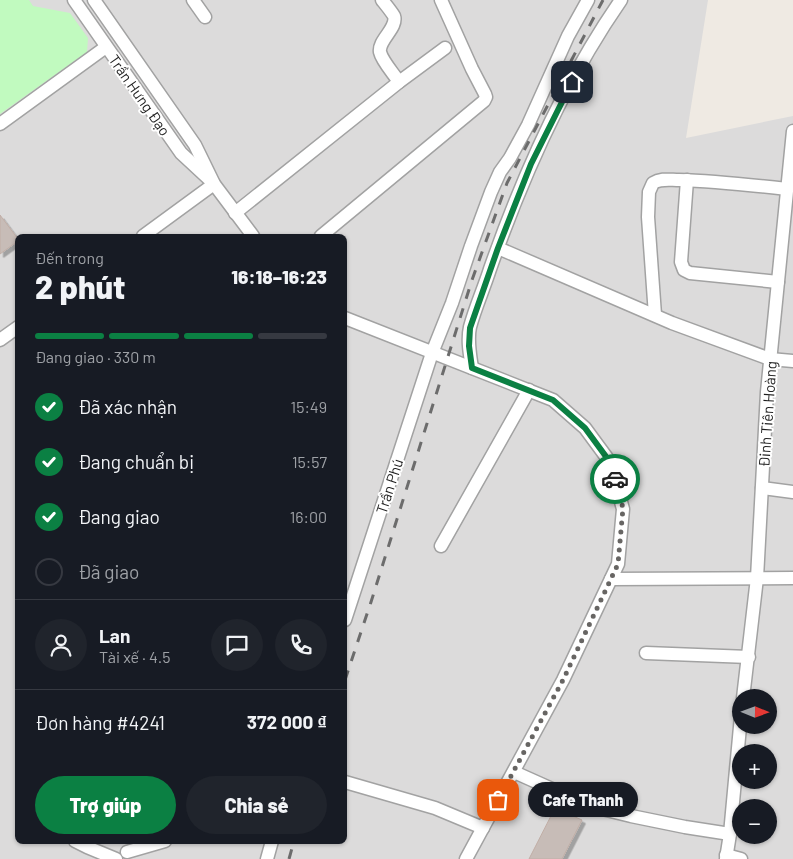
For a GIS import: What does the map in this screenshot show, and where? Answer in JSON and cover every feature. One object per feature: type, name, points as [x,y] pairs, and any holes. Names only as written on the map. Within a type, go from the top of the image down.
[{"type":"street","name":"Trần Hưng Đạo","points":[[74,0],[181,153],[214,184]]},
{"type":"street","name":"Trần Hưng Đạo","points":[[94,0],[195,145],[214,184],[251,234]]},
{"type":"street","points":[[193,0],[205,17]]},
{"type":"street","points":[[382,0],[394,17],[394,21],[382,42],[381,54],[399,82]]},
{"type":"street","points":[[323,234],[486,98],[441,0]]},
{"type":"street","name":"Trần Phú","points":[[347,614],[432,353],[491,192],[500,172],[528,125],[568,36],[588,0]]},
{"type":"street","points":[[472,368],[469,346],[470,328],[498,248],[531,164],[563,99],[600,31],[621,0]]},
{"type":"street","points":[[0,124],[106,47]]},
{"type":"street","points":[[235,213],[444,48]]},
{"type":"street","name":"Đinh Tiên Hoàng","points":[[745,689],[757,578],[770,359],[793,131]]},
{"type":"street","points":[[686,180],[681,262],[684,270],[690,273],[778,282]]},
{"type":"street","points":[[655,315],[648,235],[649,192],[654,181],[725,182],[787,189]]},
{"type":"street","points":[[146,234],[214,184]]},
{"type":"street","points":[[498,248],[672,323],[770,359],[793,361]]},
{"type":"street","points":[[347,319],[553,400],[585,428],[610,462],[623,508],[618,564],[563,680],[466,859]]},
{"type":"street","points":[[0,340],[15,329]]},
{"type":"street","points":[[441,546],[529,390]]},
{"type":"street","points":[[762,488],[793,492]]},
{"type":"street","points":[[611,579],[793,578]]},
{"type":"street","points":[[646,653],[749,657]]},
{"type":"street","points":[[739,734],[730,834],[726,857],[742,859]]},
{"type":"street","points":[[514,772],[590,806],[685,828],[730,834]]},
{"type":"street","points":[[347,783],[435,808],[483,828]]},
{"type":"street","points":[[87,844],[124,853],[155,844]]},
{"type":"street","points":[[267,859],[271,844]]},
{"type":"shaded area","points":[[0,0],[708,0],[686,138],[793,116],[793,859],[0,859]]},
{"type":"green space","points":[[0,0],[29,0],[33,6],[70,13],[88,38],[87,52],[0,114]]},
{"type":"building","points":[[0,215],[15,235],[15,243],[0,254]]},
{"type":"building","points":[[555,808],[582,820],[562,859],[529,859]]},
{"type":"railway","points":[[347,674],[472,280],[507,183],[603,0]]},
{"type":"railway","points":[[289,859],[293,844]]},
{"type":"way so far","points":[[498,800],[563,680],[618,564],[623,508],[615,479]]},
{"type":"place","name":"Cafe Thanh","points":[[498,800]]},
{"type":"route","points":[[572,82],[531,164],[511,213],[470,328],[469,346],[472,368],[553,400],[585,428],[610,462],[615,479]]}]
